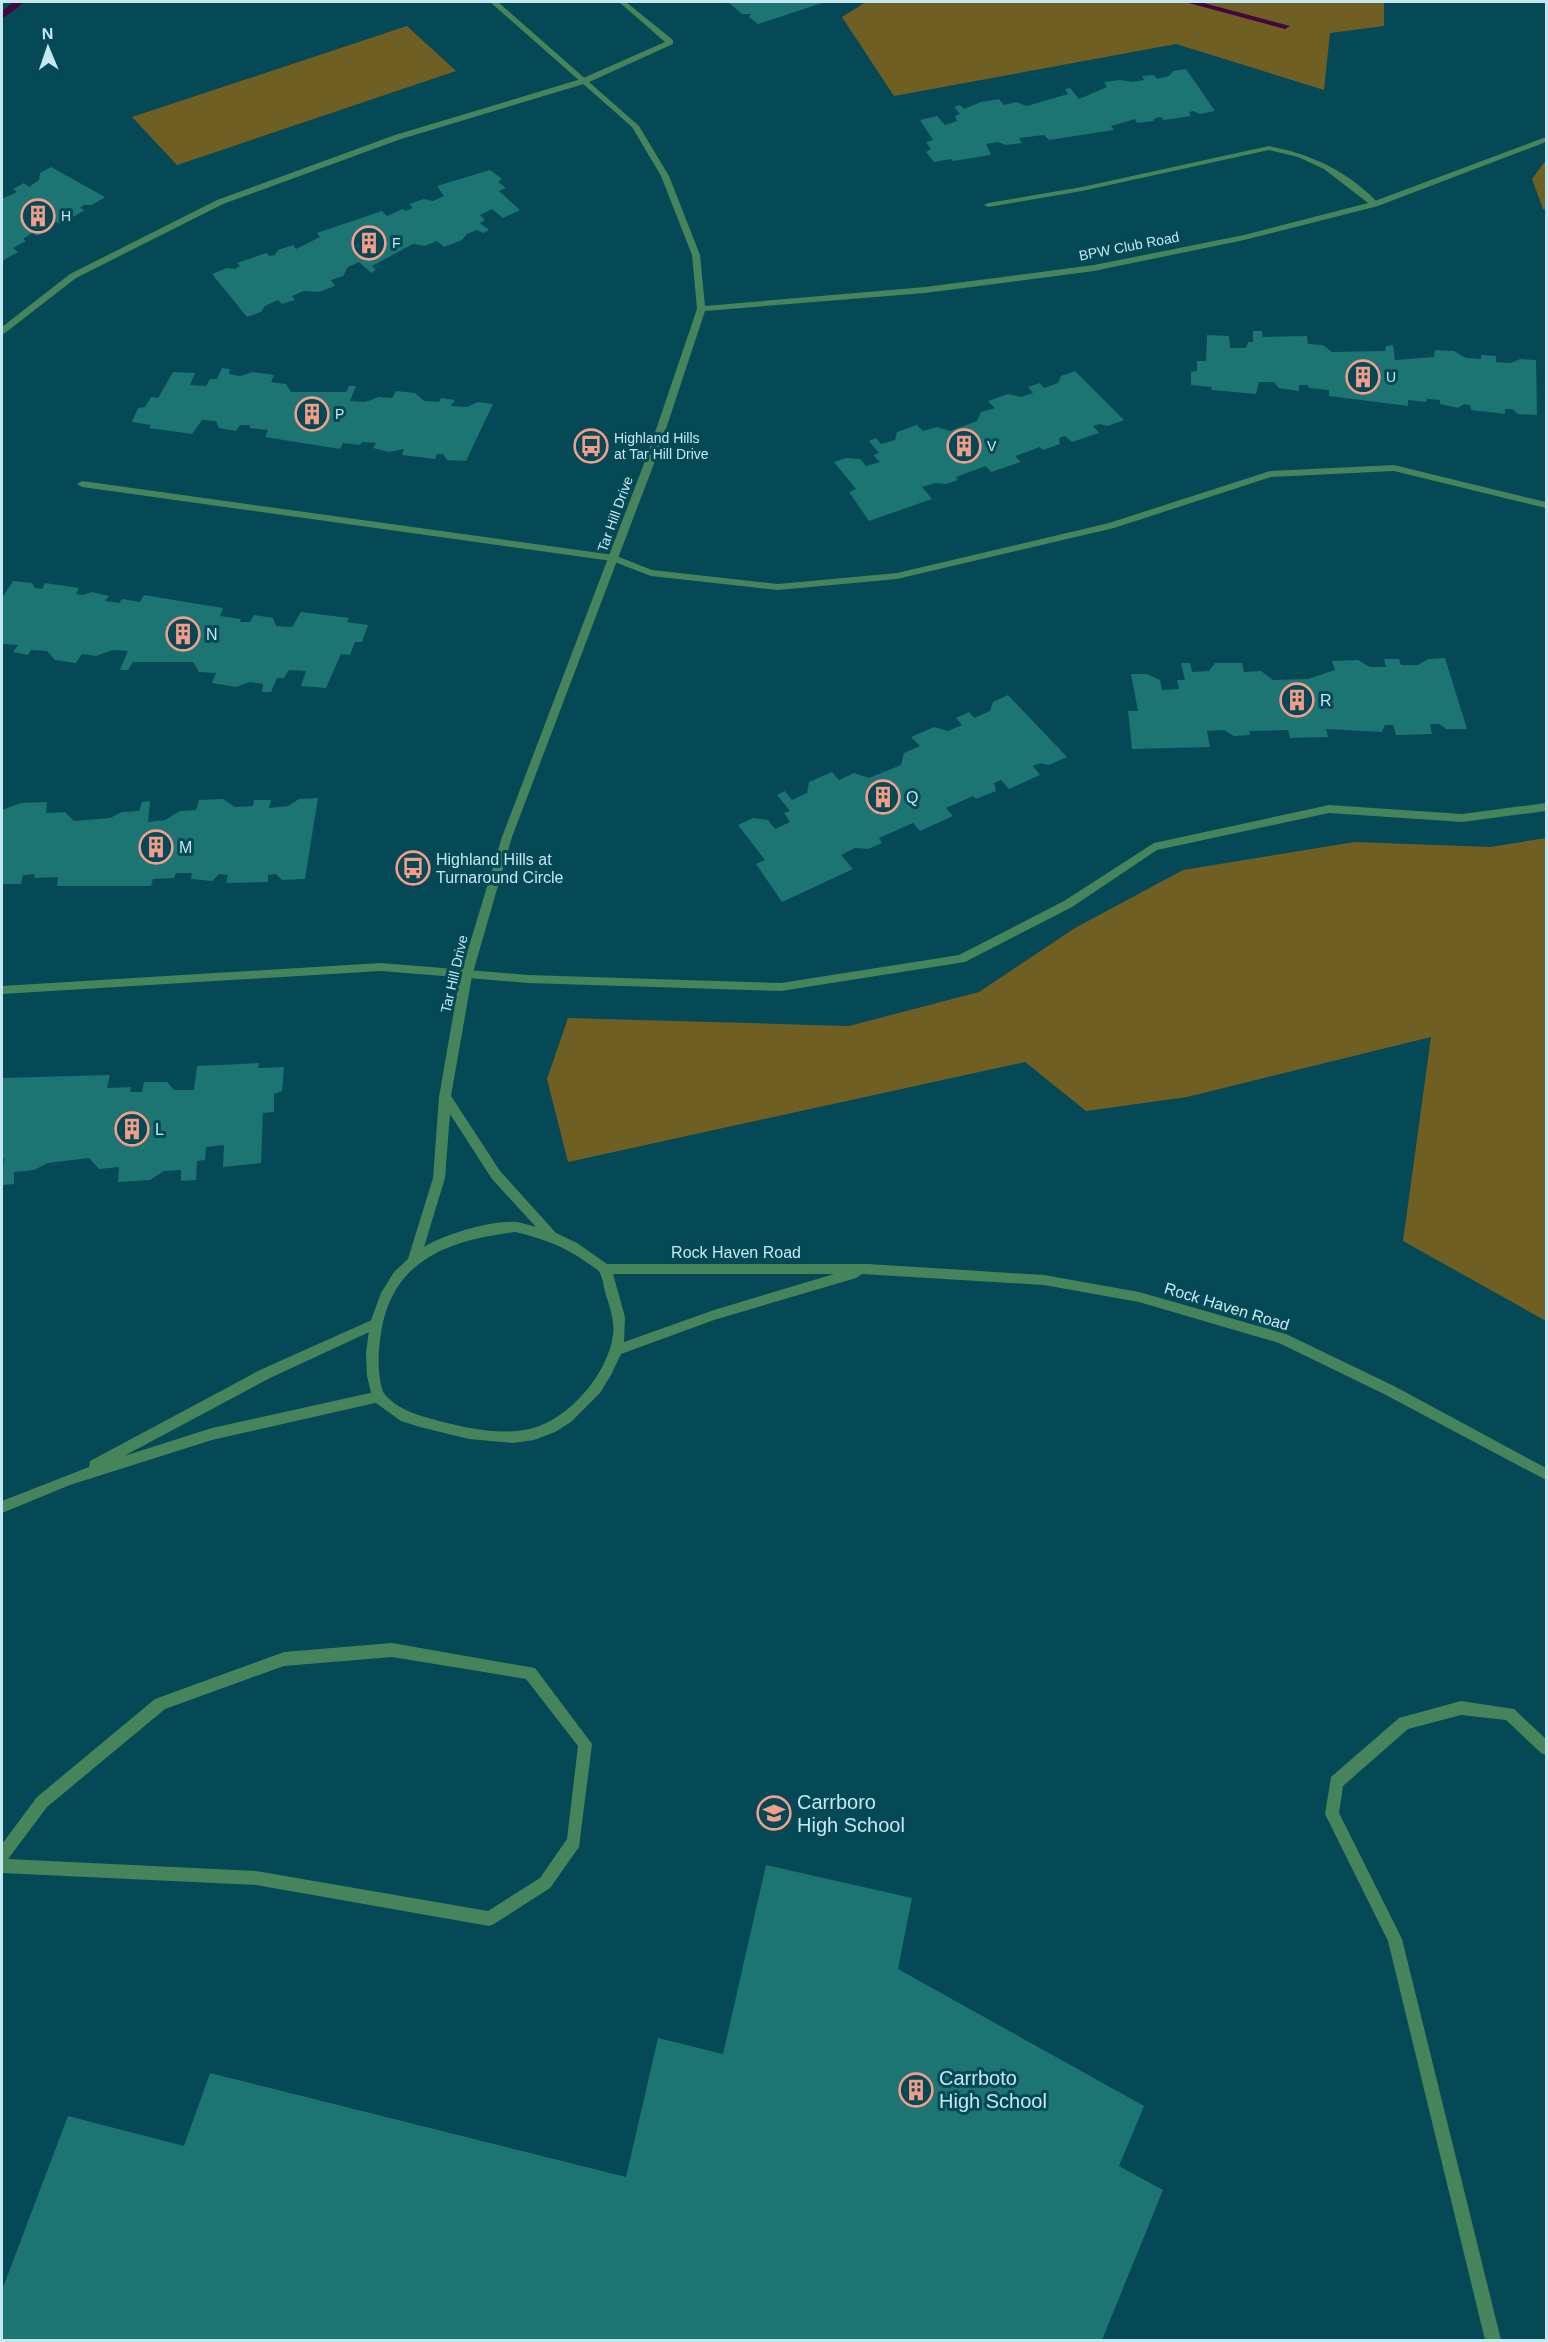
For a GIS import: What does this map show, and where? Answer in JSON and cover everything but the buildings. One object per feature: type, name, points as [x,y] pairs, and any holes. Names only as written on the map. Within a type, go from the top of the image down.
[{"type":"street","name":"Tar Hill Drive","points":[[414,1259],[439,1178],[445,1097],[466,976],[507,837],[614,558],[701,309],[696,255],[664,176],[635,126],[494,2]]},
{"type":"street","points":[[2,331],[73,276],[220,202],[398,136],[584,81],[670,42],[622,2]]},
{"type":"street","name":"BPW Club Road","points":[[701,309],[925,290],[1094,268],[1244,237],[1375,204],[1546,139]]},
{"type":"street","points":[[988,205],[1082,189],[1269,148],[1296,152],[1319,162],[1375,204]]},
{"type":"street","points":[[82,484],[614,558],[651,573],[778,587],[897,576],[1111,526],[1270,474],[1394,468],[1546,504]]},
{"type":"street","points":[[2,990],[381,967],[466,976],[781,987],[961,959],[1068,904],[1154,847],[1329,809],[1462,818],[1546,807]]},
{"type":"street","points":[[445,1097],[496,1175],[550,1234]]},
{"type":"street","points":[[515,1227],[550,1234],[576,1247],[604,1269],[619,1319],[617,1350],[601,1385],[572,1413],[535,1434],[498,1437],[460,1432],[415,1420],[396,1412],[379,1397],[372,1360],[374,1324],[388,1289],[414,1259],[444,1240],[479,1230],[515,1227]]},
{"type":"street","name":"Rock Haven Road","points":[[604,1269],[868,1269],[1044,1280],[1139,1297],[1282,1338],[1389,1390],[1546,1474]]},
{"type":"street","name":"Rock Haven Road","points":[[617,1350],[714,1315],[868,1269]]},
{"type":"street","points":[[68,1480],[265,1374],[374,1324]]},
{"type":"street","points":[[2,1507],[68,1480],[212,1434],[379,1397]]},
{"type":"street","points":[[2,1855],[42,1802],[160,1704],[284,1659],[392,1650],[530,1673],[585,1744],[574,1842],[544,1883],[489,1919],[256,1878],[2,1866]]},
{"type":"street","points":[[1493,2340],[1395,1939],[1332,1814],[1336,1782],[1404,1723],[1461,1708],[1509,1714],[1546,1748]]},
{"type":"shaded area","points":[[866,2],[1384,2],[1384,26],[1330,33],[1324,90],[1176,44],[894,96],[842,17]]},
{"type":"shaded area","points":[[407,26],[456,71],[177,165],[132,117]]},
{"type":"shaded area","points":[[1546,160],[1546,210],[1543,209],[1532,179]]},
{"type":"shaded area","points":[[1546,838],[1546,1321],[1403,1241],[1431,1037],[1187,1097],[1086,1111],[1025,1062],[568,1162],[547,1079],[568,1018],[849,1026],[979,992],[1075,928],[1183,870],[1355,842],[1490,847]]},
{"type":"waterway","points":[[2,16],[20,2]]},
{"type":"waterway","points":[[1190,2],[1285,26]]},
{"type":"place","name":"H","points":[[38,216]]},
{"type":"place","name":"F","points":[[369,243]]},
{"type":"place","name":"U","points":[[1363,377]]},
{"type":"place","name":"P","points":[[312,414]]},
{"type":"place","name":"Highland Hills at Tar Hill Drive","points":[[591,446]]},
{"type":"place","name":"V","points":[[964,446]]},
{"type":"place","name":"N","points":[[183,634]]},
{"type":"place","name":"R","points":[[1297,700]]},
{"type":"place","name":"Q","points":[[883,797]]},
{"type":"place","name":"M","points":[[156,847]]},
{"type":"place","name":"Highland Hills at Turnaround Circle","points":[[413,868]]},
{"type":"place","name":"L","points":[[132,1129]]},
{"type":"place","name":"Carrboro High School","points":[[774,1813]]},
{"type":"place","name":"Carrboto High School","points":[[916,2090]]}]
